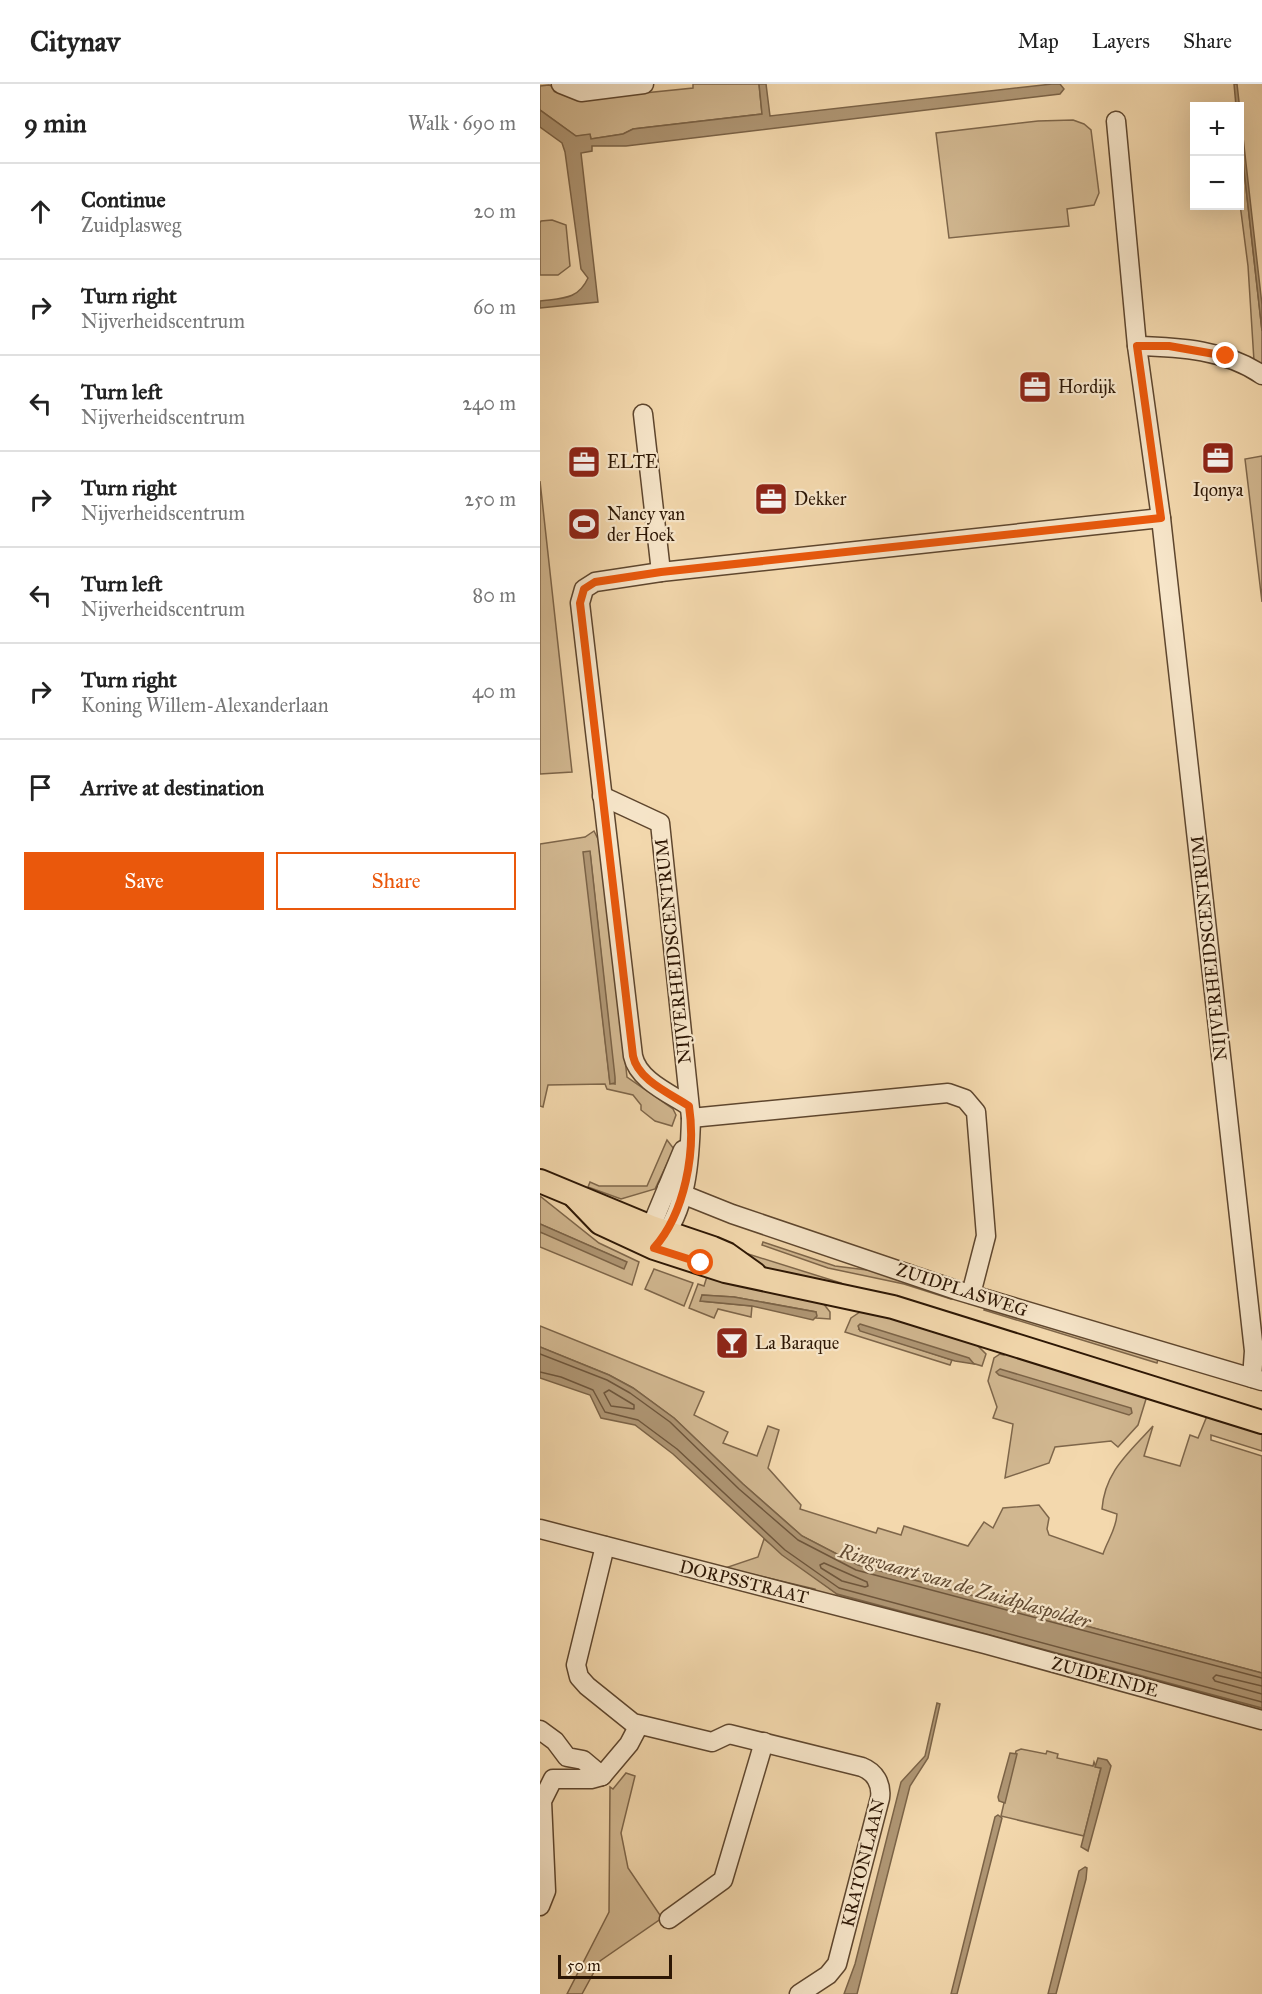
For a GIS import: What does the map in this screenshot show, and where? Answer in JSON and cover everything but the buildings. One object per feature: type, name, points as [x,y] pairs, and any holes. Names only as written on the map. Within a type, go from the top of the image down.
[{"type":"main road","name":"ZUIDPLASWEG","points":[[540,1181],[658,1236],[727,1254],[758,1276],[893,1307],[1262,1422]]},
{"type":"street","points":[[561,84],[581,92],[644,84]]},
{"type":"street","name":"NIJVERHEIDSCENTRUM","points":[[1116,121],[1137,346],[1161,518],[1257,1379]]},
{"type":"street","points":[[1137,346],[1169,346],[1226,356],[1262,375]]},
{"type":"street","points":[[643,414],[661,572]]},
{"type":"street","name":"NIJVERHEIDSCENTRUM","points":[[690,1120],[635,1067],[580,603],[584,589],[595,582],[661,572],[1161,518]]},
{"type":"street","name":"NIJVERHEIDSCENTRUM","points":[[602,796],[660,824],[690,1120],[674,1191],[658,1236]]},
{"type":"street","points":[[690,1120],[948,1093],[965,1099],[976,1112],[986,1236],[971,1294]]},
{"type":"street","name":"ZUIDPLASWEG","points":[[674,1191],[743,1218],[971,1294],[1257,1379]]},
{"type":"street","name":"DORPSSTRAAT","points":[[540,1528],[947,1636]]},
{"type":"street","name":"KRATONLAAN","points":[[605,1546],[576,1665],[579,1677],[587,1686],[633,1723],[639,1725],[712,1742],[729,1734],[866,1769],[876,1777],[880,1790],[837,1964],[828,1975],[799,1994]]},
{"type":"street","name":"ZUIDEINDE","points":[[947,1636],[1262,1720]]},
{"type":"street","points":[[540,1906],[546,1891],[542,1801],[553,1779],[591,1779],[602,1776],[629,1744],[639,1725]]},
{"type":"street","points":[[540,1730],[555,1741],[567,1757],[583,1760],[602,1776]]},
{"type":"street","points":[[669,1919],[723,1880],[764,1743]]},
{"type":"shaded area","points":[[693,84],[759,84],[762,114],[633,129],[623,134],[591,139],[590,135],[576,136],[540,110],[540,86],[549,85],[585,99],[693,88]]},
{"type":"shaded area","points":[[1073,120],[1084,124],[1091,130],[1099,193],[1094,205],[1067,209],[1069,226],[949,238],[936,133],[1038,121]]},
{"type":"shaded area","points":[[1244,170],[1262,331],[1262,367],[1254,361],[1248,266],[1241,210],[1244,210]]},
{"type":"shaded area","points":[[552,220],[566,225],[570,266],[558,275],[540,275],[540,223]]},
{"type":"shaded area","points":[[1262,456],[1262,602],[1245,459]]},
{"type":"shaded area","points":[[540,481],[572,772],[540,774]]},
{"type":"shaded area","points":[[594,831],[601,845],[627,1077],[673,1109],[676,1115],[672,1126],[655,1121],[641,1110],[641,1105],[633,1095],[607,1089],[605,1084],[548,1085],[543,1107],[540,1106],[540,844],[585,837]],"holes":[[[584,852],[590,852],[615,1084],[610,1083]]]},
{"type":"shaded area","points":[[667,1140],[674,1149],[655,1189],[621,1199],[588,1187],[590,1182],[599,1186],[647,1186]]},
{"type":"shaded area","points":[[540,1196],[599,1243],[639,1262],[632,1285],[540,1247],[540,1232],[626,1262],[540,1224]]},
{"type":"shaded area","points":[[724,1240],[745,1253],[841,1283],[840,1286],[767,1271],[722,1246]]},
{"type":"shaded area","points":[[763,1242],[835,1266],[883,1272],[952,1294],[951,1299],[904,1284],[828,1268],[762,1245]]},
{"type":"shaded area","points":[[654,1269],[693,1283],[684,1306],[645,1289]]},
{"type":"shaded area","points":[[709,1270],[823,1303],[830,1312],[830,1319],[816,1318],[816,1312],[734,1297],[702,1295],[701,1301],[752,1306],[751,1317],[718,1309],[714,1318],[689,1308],[698,1284],[704,1286]]},
{"type":"shaded area","points":[[986,1305],[1158,1359],[1157,1363],[984,1310]]},
{"type":"shaded area","points":[[863,1310],[980,1342],[978,1346],[986,1354],[982,1366],[858,1329],[952,1360],[950,1365],[845,1332],[851,1318]]},
{"type":"shaded area","points":[[540,1326],[704,1392],[694,1415],[728,1432],[723,1443],[757,1456],[768,1426],[779,1430],[768,1468],[801,1505],[800,1509],[876,1533],[878,1528],[901,1535],[904,1526],[968,1546],[984,1522],[993,1528],[1003,1508],[1039,1505],[1049,1518],[1047,1529],[1049,1535],[1103,1554],[1117,1514],[1102,1509],[1108,1484],[1120,1463],[1153,1426],[1144,1456],[1180,1466],[1190,1435],[1198,1438],[1207,1416],[1262,1430],[1262,1451],[1211,1435],[1211,1440],[1262,1456],[1262,1673],[858,1565],[802,1536],[674,1418],[633,1388],[609,1375],[540,1347]]},
{"type":"shaded area","points":[[1006,1350],[1142,1393],[1146,1399],[1138,1425],[1118,1447],[1111,1441],[1055,1447],[1049,1463],[1005,1478],[1013,1424],[993,1418],[997,1407],[988,1381],[994,1358],[1000,1354],[1004,1355]]},
{"type":"shaded area","points":[[764,1539],[837,1594],[956,1626],[925,1622],[814,1594],[815,1589],[725,1568],[758,1557]]},
{"type":"shaded area","points":[[958,1627],[1262,1708],[1262,1713],[983,1637]]},
{"type":"shaded area","points":[[1021,1749],[1046,1754],[1047,1751],[1058,1754],[1057,1758],[1093,1766],[1094,1762],[1096,1767],[1101,1768],[1084,1836],[1001,1816],[1016,1751]]},
{"type":"shaded area","points":[[626,1773],[635,1776],[621,1833],[628,1868],[662,1918],[600,1961],[582,1994],[567,1994],[609,1912],[610,1787],[613,1789]]},
{"type":"water","points":[[759,84],[766,84],[770,116],[1052,84],[1060,84],[1064,89],[1060,94],[626,146],[592,146],[592,151],[581,153],[598,302],[540,308],[540,301],[574,294],[588,278],[581,269],[565,152],[562,143],[540,127],[540,110],[576,136],[590,134],[591,139],[623,134],[633,129],[762,114]]},
{"type":"water","points":[[1234,84],[1237,84],[1239,102],[1236,102]]},
{"type":"water","points":[[1244,146],[1262,305],[1262,331],[1244,170]]},
{"type":"water","points":[[590,851],[615,1077],[615,1083],[610,1084],[583,852]]},
{"type":"water","points":[[540,1224],[627,1262],[624,1269],[540,1232]]},
{"type":"water","points":[[702,1295],[734,1297],[816,1312],[817,1316],[813,1320],[752,1306],[700,1301]]},
{"type":"water","points":[[860,1324],[969,1358],[974,1364],[955,1361],[860,1331],[858,1326]]},
{"type":"water","points":[[540,1347],[609,1375],[633,1388],[674,1418],[802,1536],[858,1565],[1262,1673],[1262,1708],[837,1594],[782,1555],[673,1454],[635,1425],[601,1418],[590,1395],[540,1378]]},
{"type":"water","points":[[1000,1369],[1131,1408],[1132,1413],[1129,1415],[999,1375],[996,1372]]},
{"type":"water","points":[[937,1703],[940,1704],[928,1758],[910,1786],[857,1994],[844,1994],[855,1964],[901,1782],[925,1756]]},
{"type":"water","points":[[1010,1753],[1017,1754],[1005,1803],[999,1801],[998,1797]]},
{"type":"water","points":[[1098,1758],[1107,1760],[1111,1766],[1088,1851],[1081,1847],[1101,1768],[1095,1767]]},
{"type":"water","points":[[998,1815],[1002,1818],[957,1994],[951,1994],[995,1817]]},
{"type":"water","points":[[1087,1868],[1086,1879],[1056,1994],[1048,1994],[1079,1871]]},
{"type":"place","name":"Hordijk","points":[[1035,387]]},
{"type":"place","name":"Iqonya","points":[[1218,458]]},
{"type":"place","name":"ELTE","points":[[584,462]]},
{"type":"place","name":"Dekker","points":[[771,499]]},
{"type":"place","name":"Nancy van der Hoek","points":[[584,524]]},
{"type":"place","name":"La Baraque","points":[[732,1343]]},
{"type":"route","points":[[701,1263],[654,1248],[668,1233],[682,1193],[689,1158],[691,1118],[689,1106],[635,1067],[580,603],[584,589],[595,582],[661,572],[1161,518],[1137,346],[1169,346],[1226,356]]},
{"type":"water label","name":"Ringvaart van de Zuidplaspolder","points":[[965,1586]]}]
